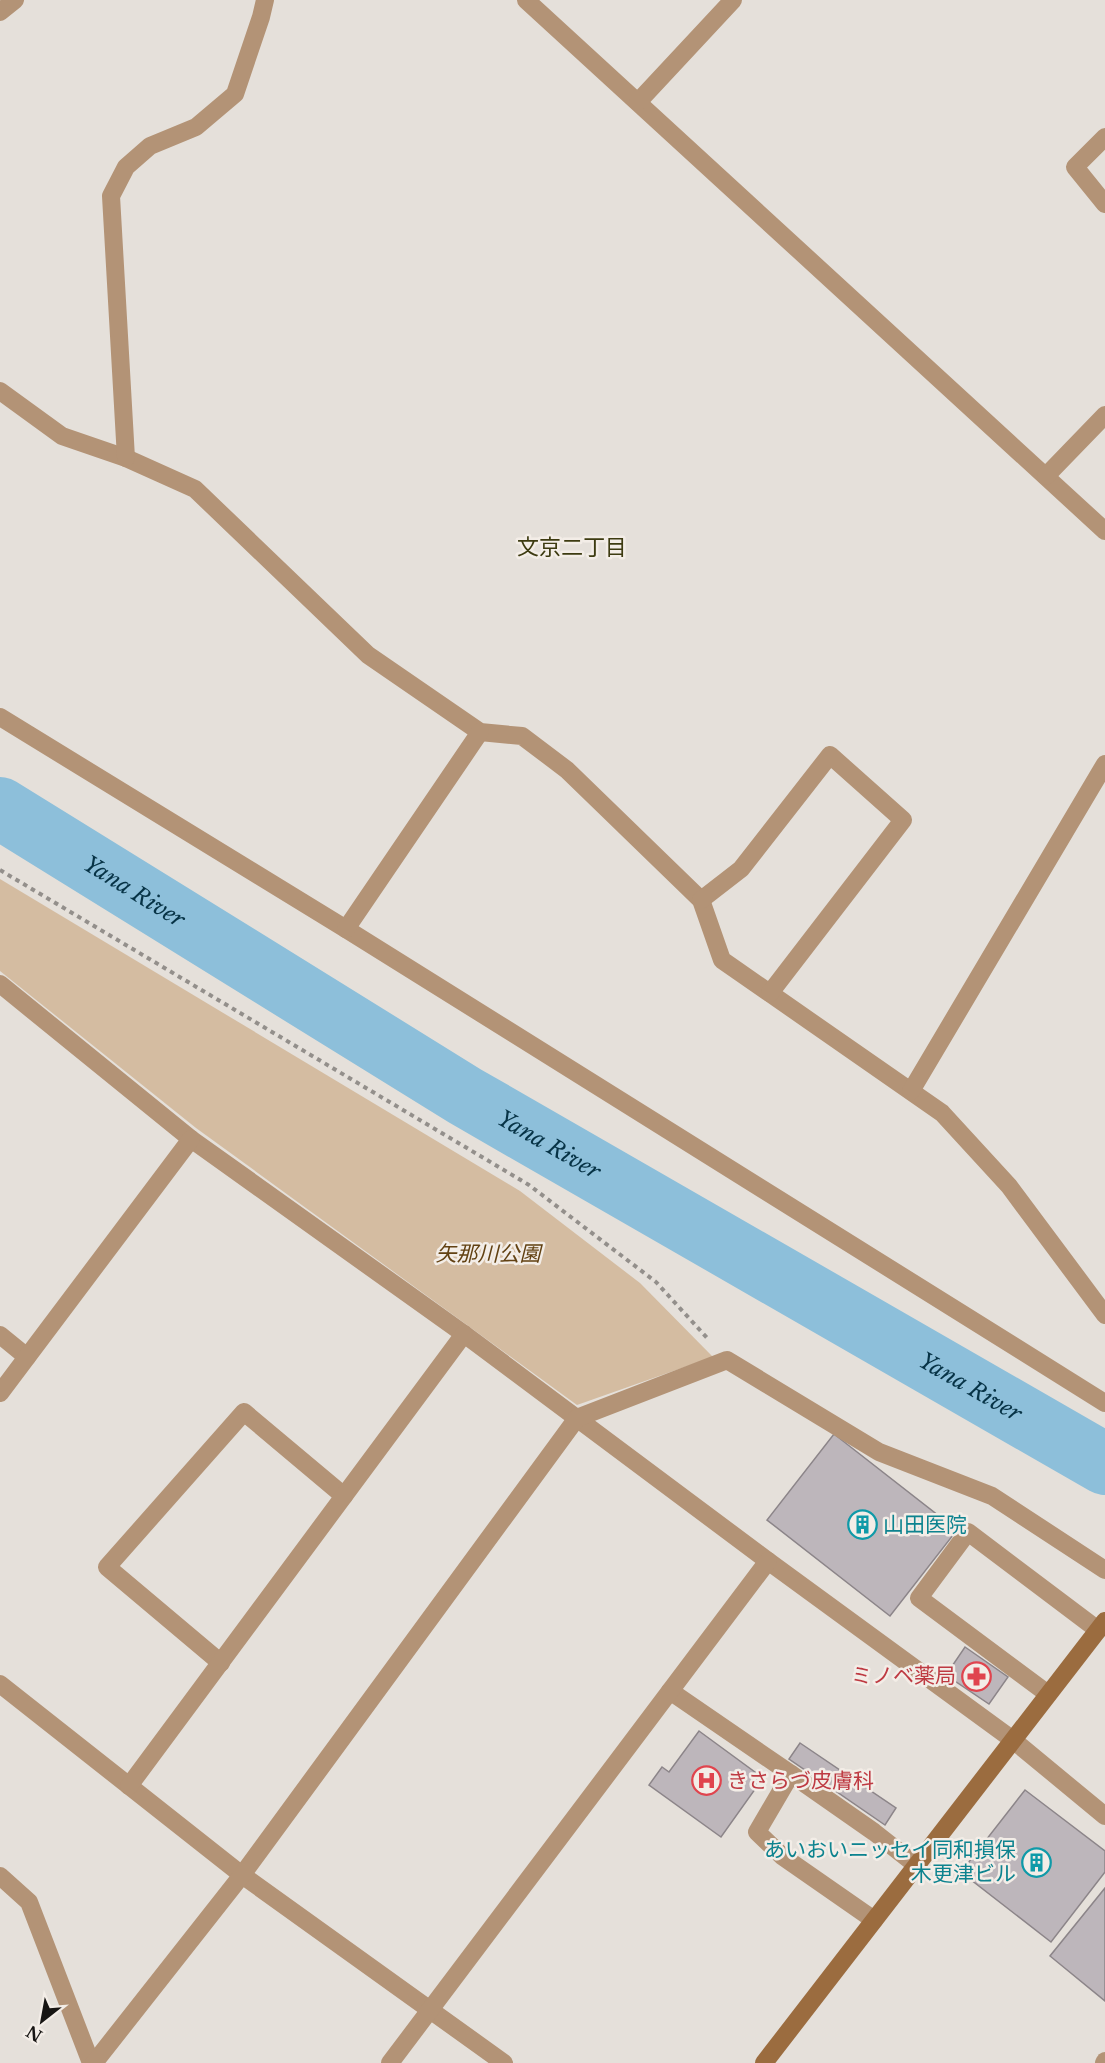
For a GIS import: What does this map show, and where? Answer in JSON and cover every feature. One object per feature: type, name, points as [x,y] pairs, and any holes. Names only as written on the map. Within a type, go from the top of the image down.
[{"type":"street","points":[[0,12],[15,0]]},
{"type":"street","points":[[126,458],[111,196],[126,167],[150,146],[196,127],[235,94],[265,0]]},
{"type":"street","points":[[526,0],[1105,531]]},
{"type":"street","points":[[638,102],[733,0]]},
{"type":"street","points":[[1105,137],[1075,167],[1105,204]]},
{"type":"street","points":[[0,391],[62,436],[126,458],[195,489],[368,655],[480,732],[522,736],[567,770],[701,900],[722,960],[942,1113],[1009,1186],[1105,1315]]},
{"type":"street","points":[[1046,476],[1105,416]]},
{"type":"street","points":[[0,717],[346,929],[1105,1403]]},
{"type":"street","points":[[346,929],[480,732]]},
{"type":"street","points":[[701,900],[741,869],[830,754],[903,820],[770,993]]},
{"type":"street","points":[[911,1091],[1105,764]]},
{"type":"street","points":[[0,984],[191,1139],[464,1334],[768,1562],[1013,1740],[1105,1816]]},
{"type":"street","points":[[0,1393],[191,1139]]},
{"type":"street","points":[[129,1786],[464,1334]]},
{"type":"street","points":[[0,1335],[27,1357]]},
{"type":"street","points":[[92,2063],[242,1875],[577,1418],[727,1360],[879,1452],[992,1496],[1105,1570]]},
{"type":"street","points":[[221,1663],[107,1567],[244,1412],[344,1496]]},
{"type":"street","points":[[764,2063],[1102,1625],[968,1532],[919,1598],[1048,1694]]},
{"type":"street","points":[[390,2063],[768,1562]]},
{"type":"street","points":[[1,1687],[242,1875],[504,2063]]},
{"type":"street","points":[[670,1691],[874,1832],[916,1865]]},
{"type":"street","points":[[791,1774],[757,1832],[782,1856],[874,1920]]},
{"type":"street","points":[[0,1876],[29,1902],[92,2063]]},
{"type":"path","points":[[0,870],[529,1185],[656,1282],[727,1360]]},
{"type":"green space","name":"矢那川公園","points":[[0,879],[520,1191],[640,1283],[713,1357],[577,1405],[196,1128],[0,971]]},
{"type":"building","name":"山田医院","points":[[834,1434],[957,1530],[890,1616],[767,1520]]},
{"type":"building","name":"ミノベ薬局","points":[[965,1647],[1008,1677],[989,1704],[946,1675]]},
{"type":"building","name":"きさらづ皮膚科","points":[[699,1731],[763,1778],[721,1837],[649,1785],[662,1767],[669,1772]]},
{"type":"building","points":[[800,1743],[896,1808],[885,1825],[789,1759]]},
{"type":"building","name":"あいおいニッセイ同和損保 木更津ビル","points":[[1025,1790],[1105,1851],[1105,1872],[1051,1942],[961,1872]]},
{"type":"building","points":[[1105,1888],[1105,2001],[1050,1956]]},
{"type":"waterway","name":"Yana River","points":[[0,808],[465,1096],[1105,1464]]},
{"type":"place","name":"山田医院","points":[[862,1525]]},
{"type":"place","name":"ミノベ薬局","points":[[977,1676]]},
{"type":"place","name":"きさらづ皮膚科","points":[[706,1781]]},
{"type":"place","name":"あいおいニッセイ同和損保 木更津ビル","points":[[1037,1862]]},
{"type":"district","name":"文京二丁目","points":[[572,547]]}]
